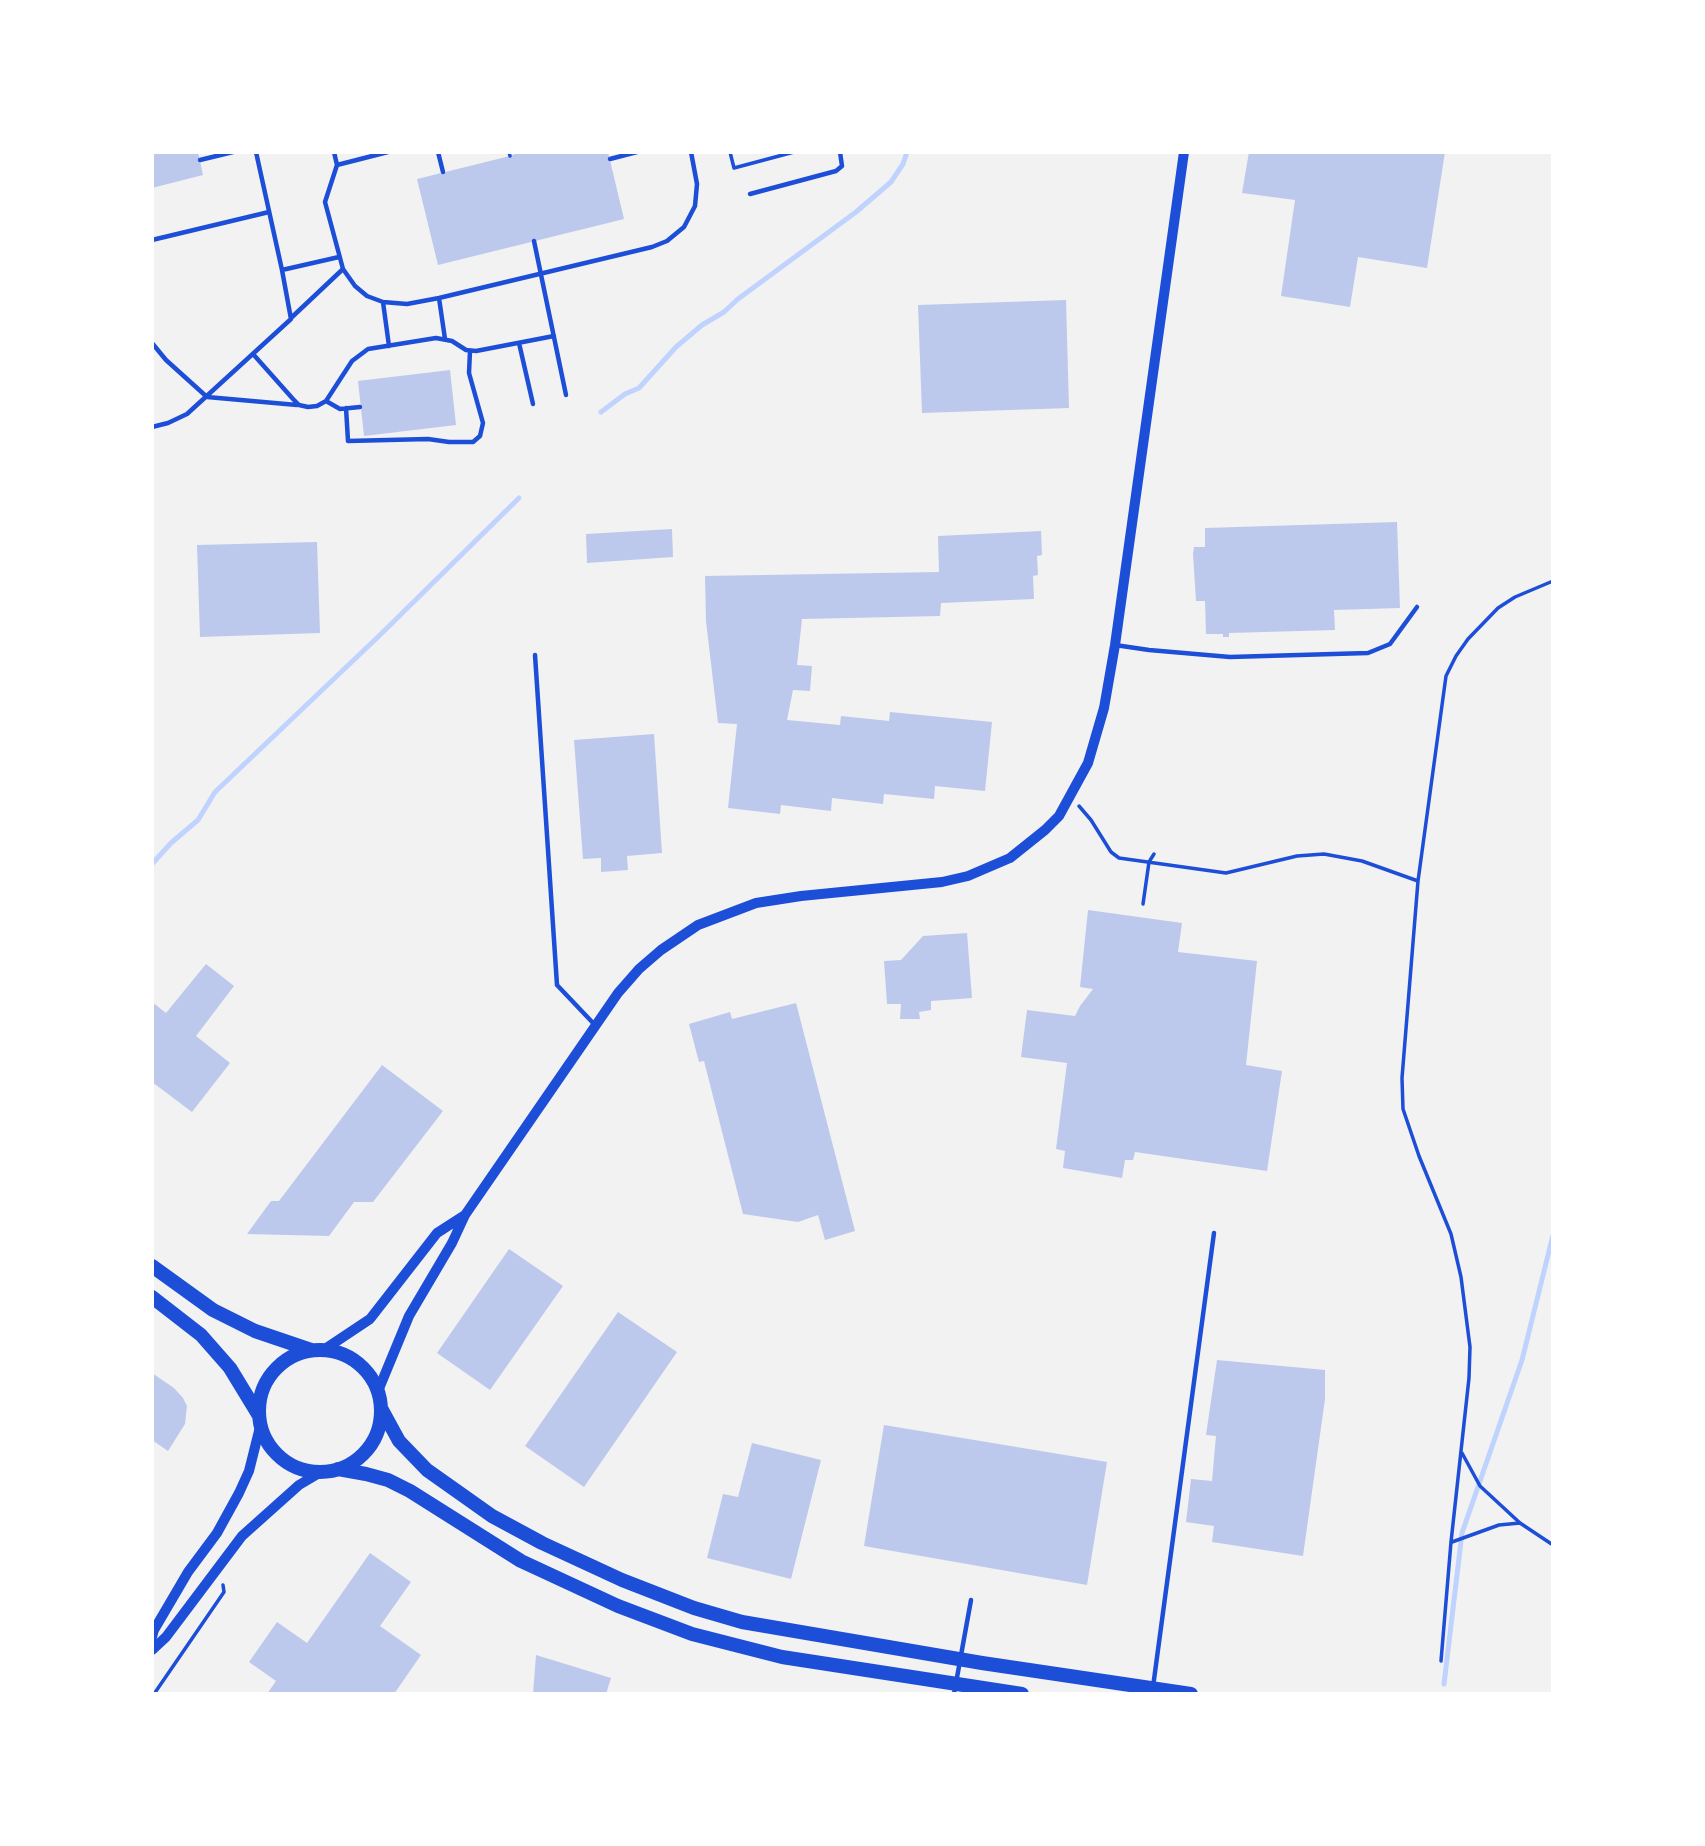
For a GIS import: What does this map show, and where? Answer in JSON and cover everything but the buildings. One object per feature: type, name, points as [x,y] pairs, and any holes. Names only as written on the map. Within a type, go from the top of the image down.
[{"type":"main road","points":[[152,1266],[213,1310],[236,1322],[255,1331],[318,1350],[339,1352],[363,1367],[378,1391],[381,1408],[379,1428],[370,1446],[356,1460],[338,1469],[305,1471],[291,1465],[278,1456],[268,1444],[259,1421],[230,1368],[208,1343],[152,1297]]},
{"type":"main road","points":[[259,1421],[260,1397],[267,1380],[278,1365],[293,1355],[318,1350]]},
{"type":"main road","points":[[381,1408],[398,1441],[427,1470],[513,1529],[622,1580],[694,1608],[742,1622],[959,1660],[1152,1691],[1191,1694]]},
{"type":"main road","points":[[338,1469],[388,1480],[521,1561],[653,1621],[737,1647],[782,1657],[955,1689],[1022,1694]]},
{"type":"street","points":[[378,1391],[409,1316],[452,1243],[465,1215],[595,1024],[639,969],[680,936],[717,916],[756,903],[942,883],[968,876],[1010,858],[1059,816],[1084,772],[1099,730],[1115,645],[1184,152]]},
{"type":"street","points":[[318,1350],[370,1319],[437,1233],[465,1215]]},
{"type":"street","points":[[152,1637],[188,1572],[217,1533],[239,1493],[249,1471],[259,1421]]},
{"type":"street","points":[[152,1650],[166,1637],[242,1536],[299,1485],[321,1472]]},
{"type":"lane","points":[[200,160],[233,152]]},
{"type":"lane","points":[[256,152],[291,319]]},
{"type":"lane","points":[[334,152],[337,165],[325,202],[343,269],[361,292],[383,302],[407,303],[439,298],[652,247],[667,241],[679,232],[692,214],[697,199],[691,152]]},
{"type":"lane","points":[[337,165],[388,152]]},
{"type":"lane","points":[[438,152],[443,172]]},
{"type":"lane","points":[[610,159],[637,152]]},
{"type":"lane","points":[[750,194],[836,171],[842,166],[840,152]]},
{"type":"lane","points":[[152,240],[269,212]]},
{"type":"lane","points":[[534,241],[566,395]]},
{"type":"lane","points":[[282,270],[339,257]]},
{"type":"lane","points":[[152,427],[178,420],[207,397],[343,269]]},
{"type":"lane","points":[[439,298],[445,339]]},
{"type":"lane","points":[[383,302],[389,346]]},
{"type":"lane","points":[[152,343],[166,360],[207,397],[317,406],[326,401],[344,372],[361,352],[425,339],[445,339],[470,351],[554,336]]},
{"type":"lane","points":[[519,343],[533,404]]},
{"type":"lane","points":[[346,408],[348,441],[428,439],[473,442],[480,436],[483,424],[469,373],[470,351]]},
{"type":"lane","points":[[253,354],[299,405]]},
{"type":"lane","points":[[326,401],[335,408],[360,407]]},
{"type":"lane","points":[[1115,645],[1230,657],[1368,653],[1390,644],[1417,607]]},
{"type":"lane","points":[[535,655],[557,985],[595,1024]]},
{"type":"lane","points":[[1152,1691],[1214,1233]]},
{"type":"lane","points":[[955,1689],[971,1600]]},
{"type":"path","points":[[730,152],[734,168],[794,152]]},
{"type":"path","points":[[1441,1661],[1470,1347],[1461,1277],[1451,1234],[1403,1109],[1402,1078],[1418,881],[1446,676],[1468,639],[1498,608],[1515,597],[1553,581]]},
{"type":"path","points":[[1083,810],[1115,856],[1226,873],[1290,858],[1325,854],[1362,861],[1418,881]]},
{"type":"path","points":[[1143,904],[1149,862],[1153,855]]},
{"type":"path","points":[[1461,1452],[1480,1486],[1520,1522],[1553,1545]]},
{"type":"path","points":[[1451,1542],[1499,1525],[1520,1522]]},
{"type":"path","points":[[153,1694],[224,1592],[219,1564]]},
{"type":"waterway","points":[[601,412],[625,394],[639,388],[676,347],[702,325],[724,312],[856,212],[891,182],[903,164],[907,152]]},
{"type":"waterway","points":[[152,864],[198,820],[215,792],[519,498]]},
{"type":"waterway","points":[[1444,1684],[1462,1533],[1522,1360],[1553,1235]]}]
